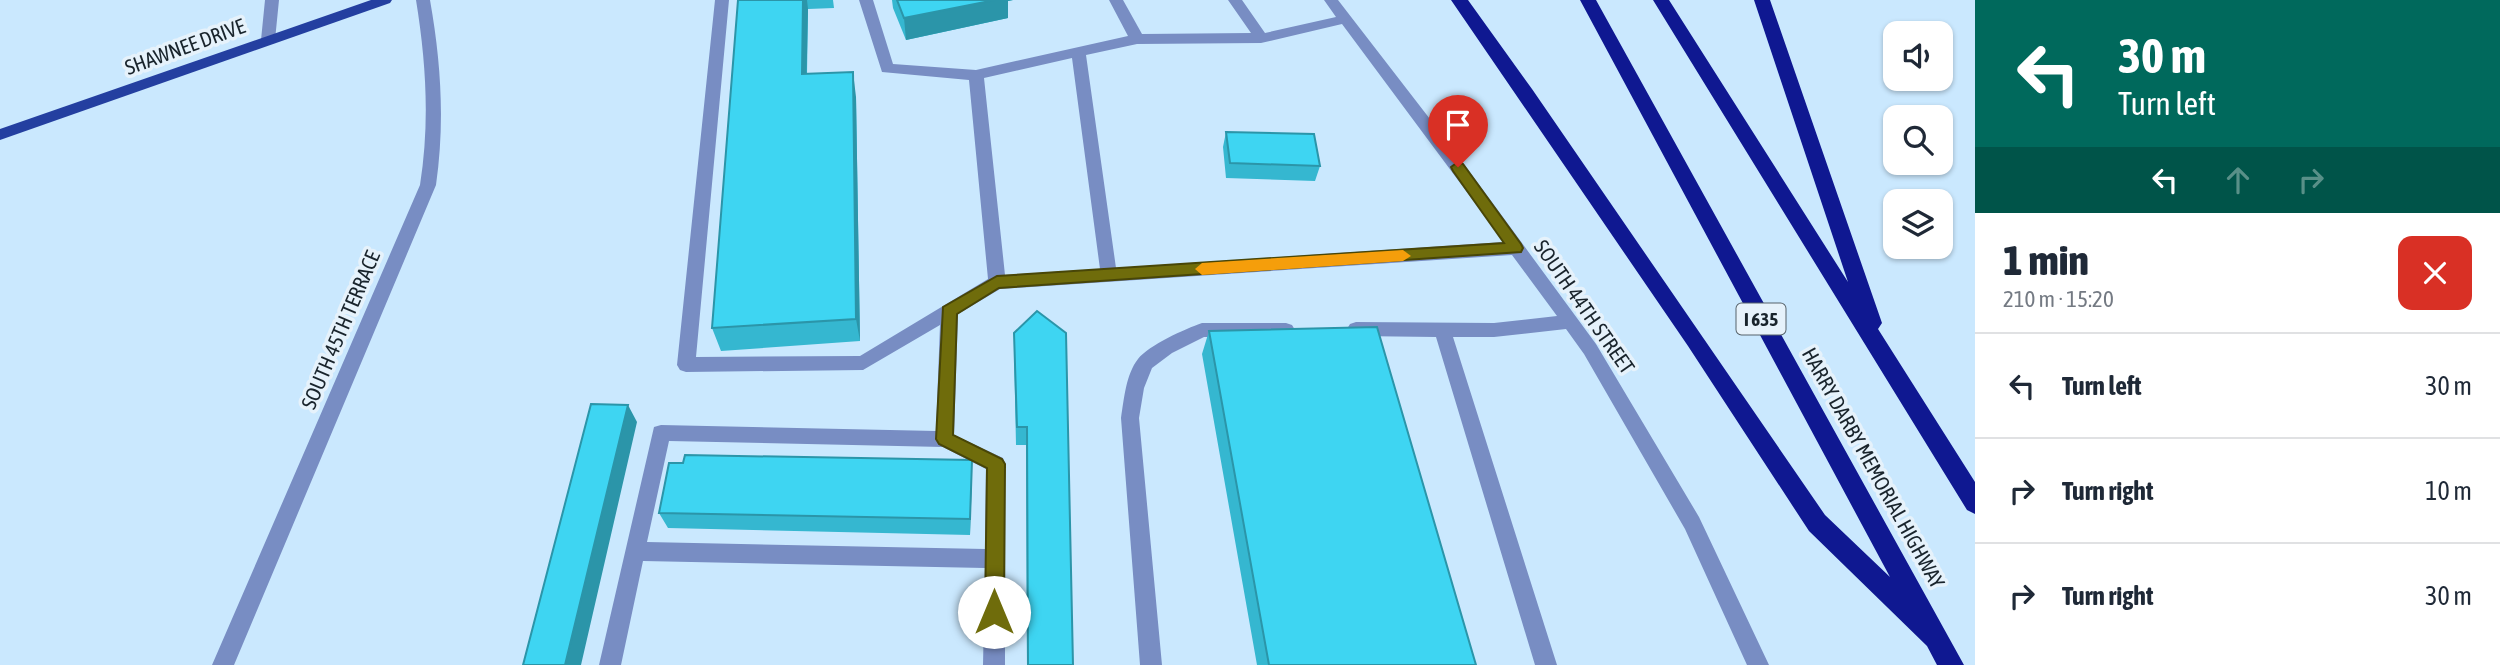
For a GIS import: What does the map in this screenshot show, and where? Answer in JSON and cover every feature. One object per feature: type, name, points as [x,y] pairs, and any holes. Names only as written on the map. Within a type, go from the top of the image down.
[{"type":"highway","points":[[1459,0],[1611,216],[1817,523],[1935,636]]},
{"type":"highway","name":"HARRY DARBY MEMORIAL HIGHWAY","points":[[1588,0],[1951,665]]},
{"type":"highway","points":[[1661,0],[1975,503]]},
{"type":"highway","points":[[1762,0],[1884,359]]},
{"type":"main road","name":"SHAWNEE DRIVE","points":[[0,135],[385,0]]},
{"type":"street","points":[[268,40],[272,0]]},
{"type":"street","name":"SOUTH 45TH TERRACE","points":[[223,665],[428,185],[436,112],[432,48],[424,0]]},
{"type":"street","points":[[722,0],[686,365],[863,363],[997,282],[1516,248]]},
{"type":"street","points":[[866,0],[887,69],[976,75],[1137,39],[1261,38],[1346,19]]},
{"type":"street","points":[[1116,0],[1137,39]]},
{"type":"street","points":[[1235,0],[1261,38]]},
{"type":"street","name":"SOUTH 44TH STREET","points":[[1331,0],[1445,149],[1590,349],[1676,493],[1732,604],[1758,665]]},
{"type":"street","points":[[1078,52],[1109,275]]},
{"type":"street","points":[[976,75],[997,282]]},
{"type":"street","points":[[945,439],[949,311]]},
{"type":"street","points":[[1336,329],[1494,330],[1569,322]]},
{"type":"street","points":[[1442,329],[1546,665]]},
{"type":"street","points":[[1151,665],[1130,418],[1135,388],[1145,363],[1166,348],[1202,330],[1309,330]]},
{"type":"street","points":[[610,665],[660,433],[945,439],[996,464],[994,665]]},
{"type":"street","points":[[635,551],[995,559]]},
{"type":"building","points":[[738,0],[803,0],[802,74],[853,72],[856,319],[712,328]]},
{"type":"building","points":[[897,0],[995,0],[904,18]]},
{"type":"building","points":[[1226,132],[1314,134],[1320,166],[1230,163]]},
{"type":"building","points":[[1037,311],[1066,333],[1073,665],[1028,665],[1027,427],[1017,427],[1014,333]]},
{"type":"building","points":[[1377,327],[1476,665],[1269,665],[1209,331]]},
{"type":"building","points":[[591,404],[628,405],[565,665],[523,665]]},
{"type":"building","points":[[685,455],[972,460],[970,519],[659,513],[669,463],[683,463]]},
{"type":"slow traffic","points":[[1202,269],[1403,256]]},
{"type":"route","points":[[994,612],[996,464],[945,439],[949,311],[997,282],[1516,248],[1458,167]]}]
